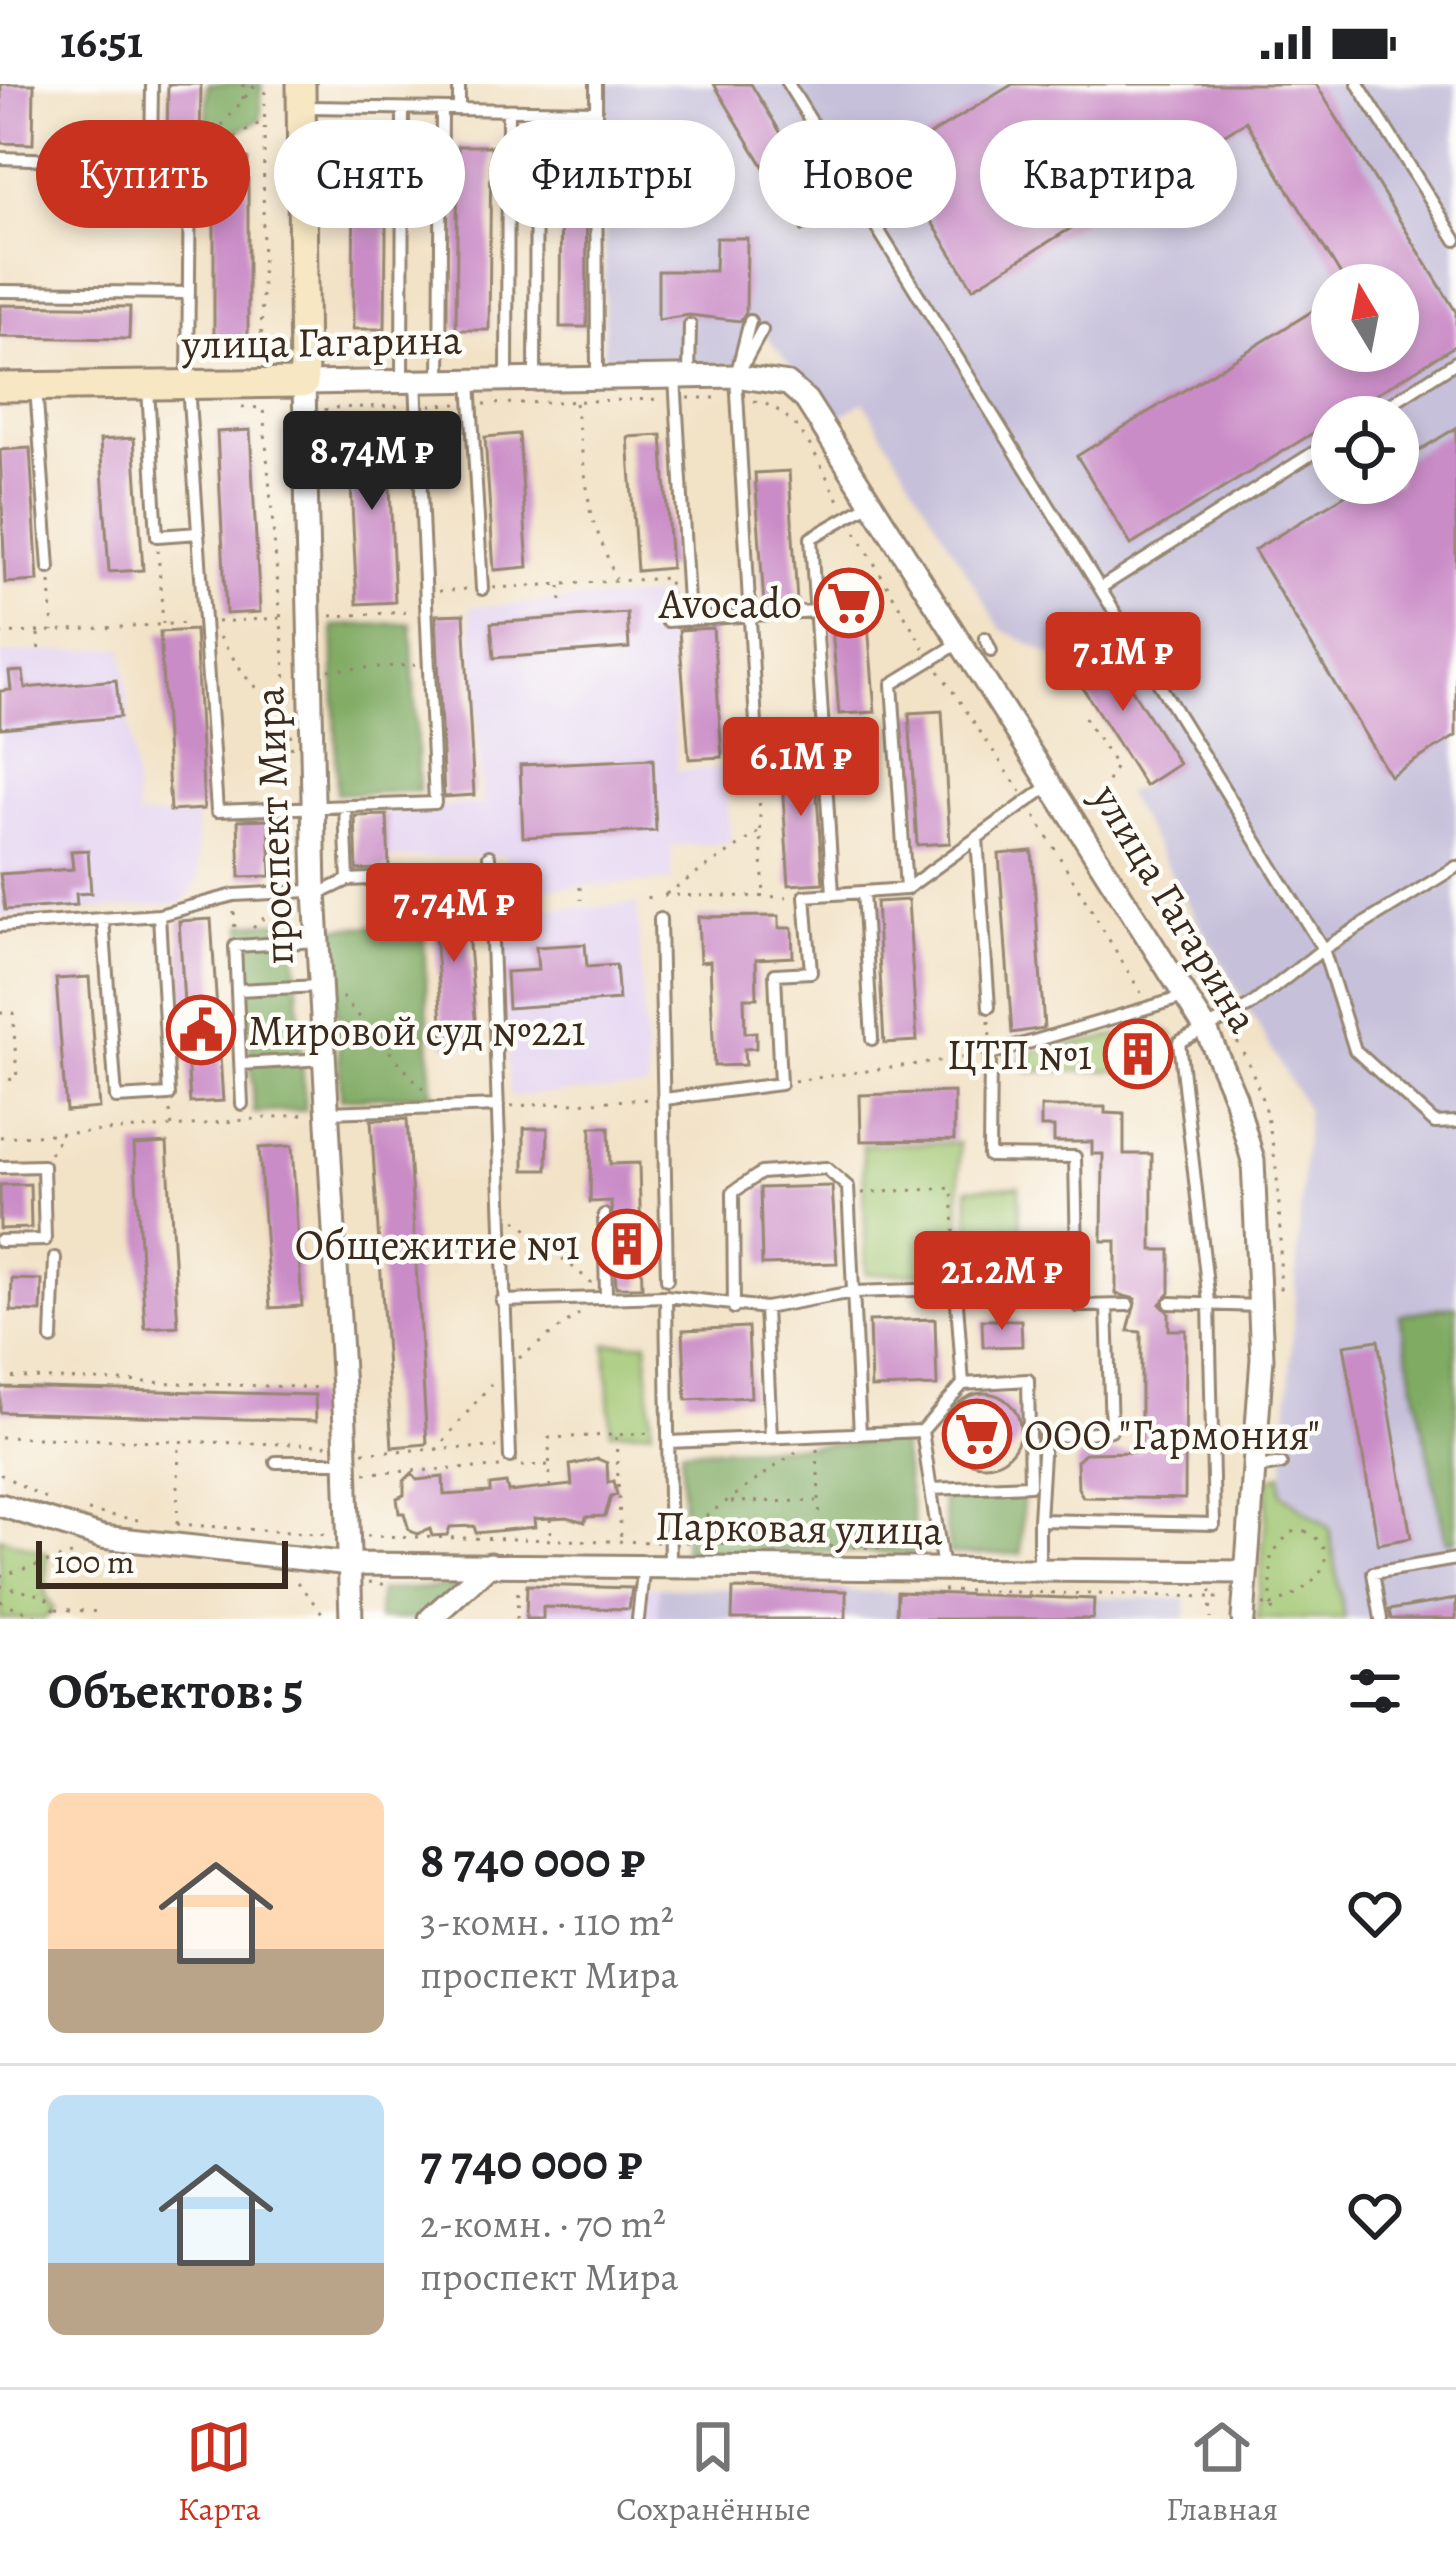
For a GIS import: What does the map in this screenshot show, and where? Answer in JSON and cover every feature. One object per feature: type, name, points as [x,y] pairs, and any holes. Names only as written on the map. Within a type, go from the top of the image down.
[{"type":"street","name":"проспект Мира","points":[[301,96],[304,383],[298,808],[302,892],[327,986],[327,1112],[343,1388],[354,1459],[350,1619]]},
{"type":"street","name":"улица Гагарина","points":[[0,387],[682,375],[788,384],[806,400],[837,437],[872,502],[1188,996],[1216,1025],[1252,1161],[1269,1301],[1246,1572],[1249,1612]]},
{"type":"street","name":"Парковая улица","points":[[0,1504],[102,1537],[350,1564],[644,1563],[670,1552],[943,1569],[1246,1572]]},
{"type":"street","points":[[430,1619],[490,1564]]},
{"type":"lane","points":[[152,84],[152,120]]},
{"type":"lane","points":[[459,84],[459,109]]},
{"type":"lane","points":[[596,84],[597,378]]},
{"type":"lane","points":[[788,84],[1323,949],[1355,1050],[1435,1123],[1456,1122]]},
{"type":"lane","points":[[1358,84],[1456,239]]},
{"type":"lane","points":[[301,96],[403,109],[596,111]]},
{"type":"lane","points":[[190,228],[188,385],[217,811],[435,803],[409,381],[403,109]]},
{"type":"lane","points":[[440,381],[442,109]]},
{"type":"lane","points":[[507,380],[508,110]]},
{"type":"lane","points":[[536,110],[536,380]]},
{"type":"lane","points":[[0,158],[36,159]]},
{"type":"lane","points":[[0,291],[189,293]]},
{"type":"lane","points":[[750,321],[736,376],[757,741]]},
{"type":"lane","points":[[689,620],[682,375],[690,325]]},
{"type":"lane","points":[[736,376],[762,330]]},
{"type":"lane","points":[[1403,396],[1456,362]]},
{"type":"lane","points":[[470,380],[482,589]]},
{"type":"lane","points":[[148,386],[157,536],[199,533]]},
{"type":"lane","points":[[36,387],[49,568]]},
{"type":"lane","points":[[1100,588],[1311,454]]},
{"type":"lane","points":[[833,894],[811,538],[872,502]]},
{"type":"lane","points":[[670,621],[815,610]]},
{"type":"lane","points":[[985,638],[992,651]]},
{"type":"lane","points":[[906,889],[892,684],[961,642]]},
{"type":"lane","points":[[665,1099],[779,1084],[775,974],[811,973],[805,896],[906,889],[1052,784]]},
{"type":"lane","points":[[346,806],[348,880]]},
{"type":"lane","points":[[977,838],[989,1007]]},
{"type":"lane","points":[[489,856],[499,873],[504,912]]},
{"type":"lane","points":[[1039,1520],[1214,1524],[1209,1302],[1179,1042],[1216,1025],[1323,949],[1456,867]]},
{"type":"lane","points":[[0,926],[159,915],[234,896],[302,892],[348,880],[499,873]]},
{"type":"lane","points":[[499,873],[502,1301],[510,1457]]},
{"type":"lane","points":[[863,892],[872,1039]]},
{"type":"lane","points":[[103,919],[116,1098],[169,1095],[159,915]]},
{"type":"lane","points":[[660,920],[667,1279]]},
{"type":"lane","points":[[242,1104],[235,946],[317,941]]},
{"type":"lane","points":[[237,991],[327,986]]},
{"type":"lane","points":[[1128,1305],[1078,1306],[1075,1157],[989,1156],[990,1054],[1188,996]]},
{"type":"lane","points":[[241,1064],[324,1059]]},
{"type":"lane","points":[[327,1112],[499,1106]]},
{"type":"lane","points":[[0,1167],[43,1166],[45,1240],[0,1240]]},
{"type":"lane","points":[[734,1308],[733,1192],[761,1173],[826,1168],[848,1193],[860,1434]]},
{"type":"lane","points":[[604,1214],[606,1295]]},
{"type":"lane","points":[[52,1339],[55,1258]]},
{"type":"lane","points":[[502,1301],[666,1296],[765,1309],[853,1292],[1012,1287]]},
{"type":"lane","points":[[669,1437],[922,1431],[963,1384],[956,1289]]},
{"type":"lane","points":[[666,1296],[670,1552]]},
{"type":"lane","points":[[1169,1304],[1269,1301]]},
{"type":"lane","points":[[1029,1432],[1044,1438],[1111,1430],[1108,1306]]},
{"type":"lane","points":[[765,1309],[771,1437]]},
{"type":"lane","points":[[931,1489],[1030,1485],[1028,1380],[963,1384]]},
{"type":"lane","points":[[922,1431],[943,1569]]},
{"type":"lane","points":[[1039,1570],[1044,1438]]},
{"type":"lane","points":[[276,1462],[354,1459]]},
{"type":"lane","points":[[1257,1468],[1282,1464]]},
{"type":"lane","points":[[1381,1619],[1373,1573],[1456,1559]]},
{"type":"lane","points":[[638,1619],[644,1563]]},
{"type":"path","points":[[242,84],[243,100]]},
{"type":"path","points":[[226,120],[256,84]]},
{"type":"path","points":[[261,364],[265,84]]},
{"type":"path","points":[[250,128],[264,120]]},
{"type":"path","points":[[568,379],[579,415],[591,516],[616,581]]},
{"type":"path","points":[[263,408],[292,764]]},
{"type":"path","points":[[157,536],[163,625]]},
{"type":"path","points":[[49,568],[53,631]]},
{"type":"path","points":[[425,592],[669,578],[670,621]]},
{"type":"path","points":[[560,584],[561,602]]},
{"type":"path","points":[[323,616],[426,612]]},
{"type":"path","points":[[0,634],[281,618]]},
{"type":"path","points":[[206,622],[246,677],[289,720]]},
{"type":"path","points":[[38,632],[39,652]]},
{"type":"path","points":[[322,670],[429,664]]},
{"type":"path","points":[[1084,718],[1116,766],[1086,823]]},
{"type":"path","points":[[764,898],[757,741],[822,738]]},
{"type":"path","points":[[235,946],[302,892],[298,808]]},
{"type":"path","points":[[761,831],[664,895],[805,896]]},
{"type":"path","points":[[580,886],[581,900]]},
{"type":"path","points":[[234,896],[235,946]]},
{"type":"path","points":[[327,986],[439,1108]]},
{"type":"path","points":[[779,1084],[990,1054],[989,1007]]},
{"type":"path","points":[[0,1013],[13,1012],[17,1079],[0,1080]]},
{"type":"path","points":[[1216,1025],[1249,1058],[1282,1178],[1269,1301]]},
{"type":"path","points":[[872,1039],[875,1070]]},
{"type":"path","points":[[169,1095],[172,1126]]},
{"type":"path","points":[[116,1098],[118,1130]]},
{"type":"path","points":[[499,1106],[665,1099]]},
{"type":"path","points":[[0,1138],[327,1112]]},
{"type":"path","points":[[43,1166],[61,1134]]},
{"type":"path","points":[[848,1193],[952,1188],[956,1289]]},
{"type":"path","points":[[506,1367],[606,1295],[508,1213],[508,1235]]},
{"type":"path","points":[[0,1377],[343,1388]]},
{"type":"path","points":[[436,1450],[496,1379],[496,1402]]},
{"type":"path","points":[[616,1435],[621,1541]]},
{"type":"path","points":[[816,1436],[821,1546]]},
{"type":"path","points":[[0,1437],[179,1442],[354,1459],[549,1465]]},
{"type":"path","points":[[550,1487],[549,1438],[669,1437]]},
{"type":"path","points":[[177,1524],[179,1442]]},
{"type":"path","points":[[354,1459],[498,1447]]},
{"type":"path","points":[[670,1552],[726,1502],[800,1449]]},
{"type":"path","points":[[0,1474],[60,1503]]},
{"type":"path","points":[[726,1502],[819,1501]]},
{"type":"path","points":[[76,1509],[149,1522]]},
{"type":"path","points":[[550,1518],[551,1541]]},
{"type":"path","points":[[163,1523],[331,1535]]},
{"type":"path","points":[[1249,1612],[1271,1605],[1305,1592],[1317,1581],[1324,1551],[1319,1538],[1290,1532],[1279,1540],[1269,1575],[1271,1605],[1275,1619]]},
{"type":"path","points":[[368,1536],[621,1541],[670,1552],[892,1548]]},
{"type":"path","points":[[0,1576],[75,1554]]},
{"type":"path","points":[[517,1619],[518,1579]]},
{"type":"path","points":[[297,1582],[327,1619]]},
{"type":"path","points":[[0,1586],[46,1596],[54,1609]]},
{"type":"path","points":[[0,1601],[44,1619],[54,1609],[101,1612]]},
{"type":"shaded area","points":[[606,84],[1456,84],[1456,1619],[1344,1619],[1329,1528],[1282,1494],[1307,1111],[1125,793],[1144,785],[1067,663],[1001,629],[864,402],[834,420],[755,322],[741,365],[604,365],[605,228],[735,228],[735,120],[606,120]]},
{"type":"shaded area","points":[[666,595],[677,771],[725,768],[731,843],[672,846],[672,881],[507,891],[505,855],[388,859],[386,809],[482,804],[470,607]]},
{"type":"shaded area","points":[[123,648],[138,817],[196,816],[198,881],[182,903],[0,917],[0,654]]},
{"type":"shaded area","points":[[637,904],[648,1088],[510,1096],[499,912]]},
{"type":"shaded area","points":[[527,1585],[659,1587],[658,1619],[526,1619]]},
{"type":"shaded area","points":[[659,1587],[1186,1599],[1186,1619],[658,1619]]},
{"type":"green space","points":[[207,84],[261,84],[261,119],[250,125],[250,120],[207,120]]},
{"type":"green space","points":[[411,623],[419,791],[337,794],[333,626]]},
{"type":"green space","points":[[294,921],[305,1110],[254,1113],[243,924]]},
{"type":"green space","points":[[423,924],[432,1094],[341,1099],[333,928]]},
{"type":"green space","points":[[1159,1028],[1173,1035],[1175,1063],[1167,1071],[1029,1071],[1019,1064],[1024,1053]]},
{"type":"green space","points":[[959,1143],[961,1272],[866,1274],[863,1145]]},
{"type":"green space","points":[[1019,1186],[1022,1273],[972,1275],[968,1188]]},
{"type":"green space","points":[[1456,1305],[1456,1540],[1446,1541],[1400,1315]]},
{"type":"green space","points":[[647,1342],[652,1430],[611,1432],[606,1344]]},
{"type":"green space","points":[[901,1442],[918,1553],[684,1551],[681,1450]]},
{"type":"green space","points":[[1281,1474],[1282,1494],[1329,1528],[1344,1619],[1257,1619],[1269,1480]]},
{"type":"green space","points":[[1023,1494],[1021,1554],[950,1554],[942,1498]]},
{"type":"green space","points":[[0,1537],[47,1553],[46,1596],[54,1609],[44,1619],[0,1619]]},
{"type":"green space","points":[[460,1586],[425,1619],[378,1619],[379,1591]]},
{"type":"building","points":[[1,84],[34,84],[33,144],[1,143]]},
{"type":"building","points":[[168,84],[201,84],[200,120],[167,120]]},
{"type":"building","points":[[714,84],[751,84],[773,120],[759,120],[759,159]]},
{"type":"building","points":[[1013,84],[1316,84],[1456,312],[1456,345],[1419,368],[1419,264],[1334,264],[1246,121],[1237,127],[1237,120],[980,120],[980,228],[1071,228],[973,288],[936,228],[956,228],[954,120]]},
{"type":"building","points":[[465,146],[489,146],[489,330],[456,330],[457,228],[465,228]]},
{"type":"building","points":[[214,228],[248,228],[248,341],[214,341]]},
{"type":"building","points":[[354,228],[386,228],[385,329],[353,329]]},
{"type":"building","points":[[561,228],[586,228],[587,327],[560,327]]},
{"type":"building","points":[[716,238],[747,238],[746,312],[740,321],[689,315],[658,320],[658,271],[715,271]]},
{"type":"building","points":[[0,305],[130,307],[129,339],[0,337]]},
{"type":"building","points":[[1311,312],[1311,372],[1412,372],[1373,396],[1311,396],[1311,434],[1131,545],[1077,456]]},
{"type":"building","points":[[387,422],[395,602],[357,604],[348,424]]},
{"type":"building","points":[[1456,428],[1456,736],[1390,776],[1254,550],[1330,504],[1419,504],[1419,450]]},
{"type":"building","points":[[250,430],[260,612],[226,614],[217,432]]},
{"type":"building","points":[[519,434],[528,567],[494,570],[485,437]]},
{"type":"building","points":[[662,435],[671,568],[637,571],[628,437]]},
{"type":"building","points":[[134,438],[143,570],[109,572],[100,440]]},
{"type":"building","points":[[30,448],[38,581],[5,583],[0,450]]},
{"type":"building","points":[[789,471],[797,602],[764,605],[755,473]]},
{"type":"building","points":[[864,573],[875,712],[839,714],[828,576]]},
{"type":"building","points":[[627,613],[629,648],[494,658],[491,623]]},
{"type":"building","points":[[464,614],[474,795],[444,797],[436,615]]},
{"type":"building","points":[[713,628],[722,757],[689,759],[679,630]]},
{"type":"building","points":[[195,630],[204,809],[170,811],[160,632]]},
{"type":"building","points":[[1101,641],[1179,764],[1145,786],[1067,663]]},
{"type":"building","points":[[23,671],[25,688],[116,680],[120,717],[0,728],[0,691],[11,690],[9,672]]},
{"type":"building","points":[[942,711],[950,843],[917,845],[909,713]]},
{"type":"building","points":[[814,752],[823,883],[789,885],[780,754]]},
{"type":"building","points":[[653,759],[656,831],[523,837],[520,765]]},
{"type":"building","points":[[387,815],[389,868],[357,870],[355,816]]},
{"type":"building","points":[[269,819],[271,876],[240,877],[238,820]]},
{"type":"building","points":[[88,850],[91,893],[76,894],[77,905],[5,910],[0,874],[73,869],[71,851]]},
{"type":"building","points":[[1032,851],[1044,1028],[1012,1033],[999,854]]},
{"type":"building","points":[[464,885],[477,1042],[444,1045],[431,886]]},
{"type":"building","points":[[908,900],[917,1041],[884,1043],[876,902]]},
{"type":"building","points":[[779,916],[779,928],[792,928],[793,957],[756,959],[757,998],[744,998],[745,1033],[756,1032],[756,1048],[744,1049],[745,1065],[714,1066],[710,961],[700,962],[698,917]]},
{"type":"building","points":[[211,919],[223,1101],[190,1103],[179,921]]},
{"type":"building","points":[[585,944],[587,967],[616,965],[619,1000],[508,1008],[506,972],[538,970],[536,947]]},
{"type":"building","points":[[89,977],[99,1108],[66,1111],[56,979]]},
{"type":"building","name":"ЦТП №1","points":[[1153,1039],[1154,1068],[1123,1070],[1121,1040]]},
{"type":"building","points":[[954,1092],[954,1140],[861,1141],[860,1095]]},
{"type":"building","points":[[1041,1107],[1105,1107],[1105,1113],[1124,1114],[1124,1154],[1152,1154],[1152,1250],[1170,1250],[1170,1293],[1160,1304],[1169,1313],[1169,1330],[1186,1330],[1185,1499],[1083,1497],[1078,1488],[1077,1461],[1085,1453],[1141,1452],[1141,1332],[1128,1331],[1136,1299],[1116,1294],[1116,1241],[1102,1241],[1103,1154],[1092,1154],[1092,1142],[1054,1142],[1054,1127],[1041,1127]]},
{"type":"building","points":[[407,1119],[427,1444],[392,1447],[371,1120]]},
{"type":"building","name":"Общежитие №1","points":[[591,1127],[609,1127],[610,1164],[639,1163],[642,1287],[616,1287],[611,1201],[590,1202]]},
{"type":"building","points":[[524,1128],[548,1128],[547,1170],[524,1170]]},
{"type":"building","points":[[167,1143],[178,1326],[145,1328],[134,1145]]},
{"type":"building","points":[[292,1146],[302,1306],[270,1308],[259,1148]]},
{"type":"building","points":[[30,1184],[31,1228],[0,1229],[0,1185]]},
{"type":"building","points":[[832,1186],[837,1263],[762,1265],[760,1188]]},
{"type":"building","points":[[12,1279],[42,1280],[41,1312],[11,1311]]},
{"type":"building","points":[[935,1319],[937,1386],[871,1388],[869,1321]]},
{"type":"building","points":[[982,1320],[1021,1320],[1022,1346],[983,1347]]},
{"type":"building","points":[[748,1327],[751,1397],[686,1400],[683,1330]]},
{"type":"building","points":[[1378,1340],[1411,1538],[1378,1544],[1344,1345]]},
{"type":"building","points":[[0,1387],[315,1395],[316,1421],[0,1412]]},
{"type":"building","points":[[984,1393],[1010,1403],[1020,1429],[1010,1455],[984,1465],[958,1455],[948,1429],[958,1403]]},
{"type":"building","points":[[598,1459],[607,1463],[608,1483],[614,1481],[617,1495],[611,1496],[605,1516],[586,1517],[585,1522],[567,1517],[534,1519],[535,1527],[476,1533],[474,1526],[450,1527],[447,1535],[432,1536],[430,1529],[417,1534],[409,1530],[404,1513],[399,1513],[397,1498],[404,1495],[404,1481],[412,1473],[417,1480],[443,1477],[444,1495],[490,1492],[490,1485],[506,1483],[508,1492],[572,1485],[570,1465]]},
{"type":"building","points":[[527,1585],[632,1588],[629,1609],[543,1607],[543,1619],[526,1619]]},
{"type":"building","points":[[733,1589],[846,1591],[846,1619],[732,1619]]},
{"type":"building","points":[[897,1592],[1094,1599],[1093,1619],[896,1619]]},
{"type":"building","points":[[1456,1599],[1456,1619],[1391,1619],[1389,1610]]},
{"type":"place","name":"Avocado","points":[[849,603]]},
{"type":"place","name":"Мировой суд №221","points":[[201,1030]]},
{"type":"place","name":"ЦТП №1","points":[[1138,1054]]},
{"type":"place","name":"Общежитие №1","points":[[627,1244]]},
{"type":"place","name":"ООО \"Гармония\"","points":[[977,1434]]}]
